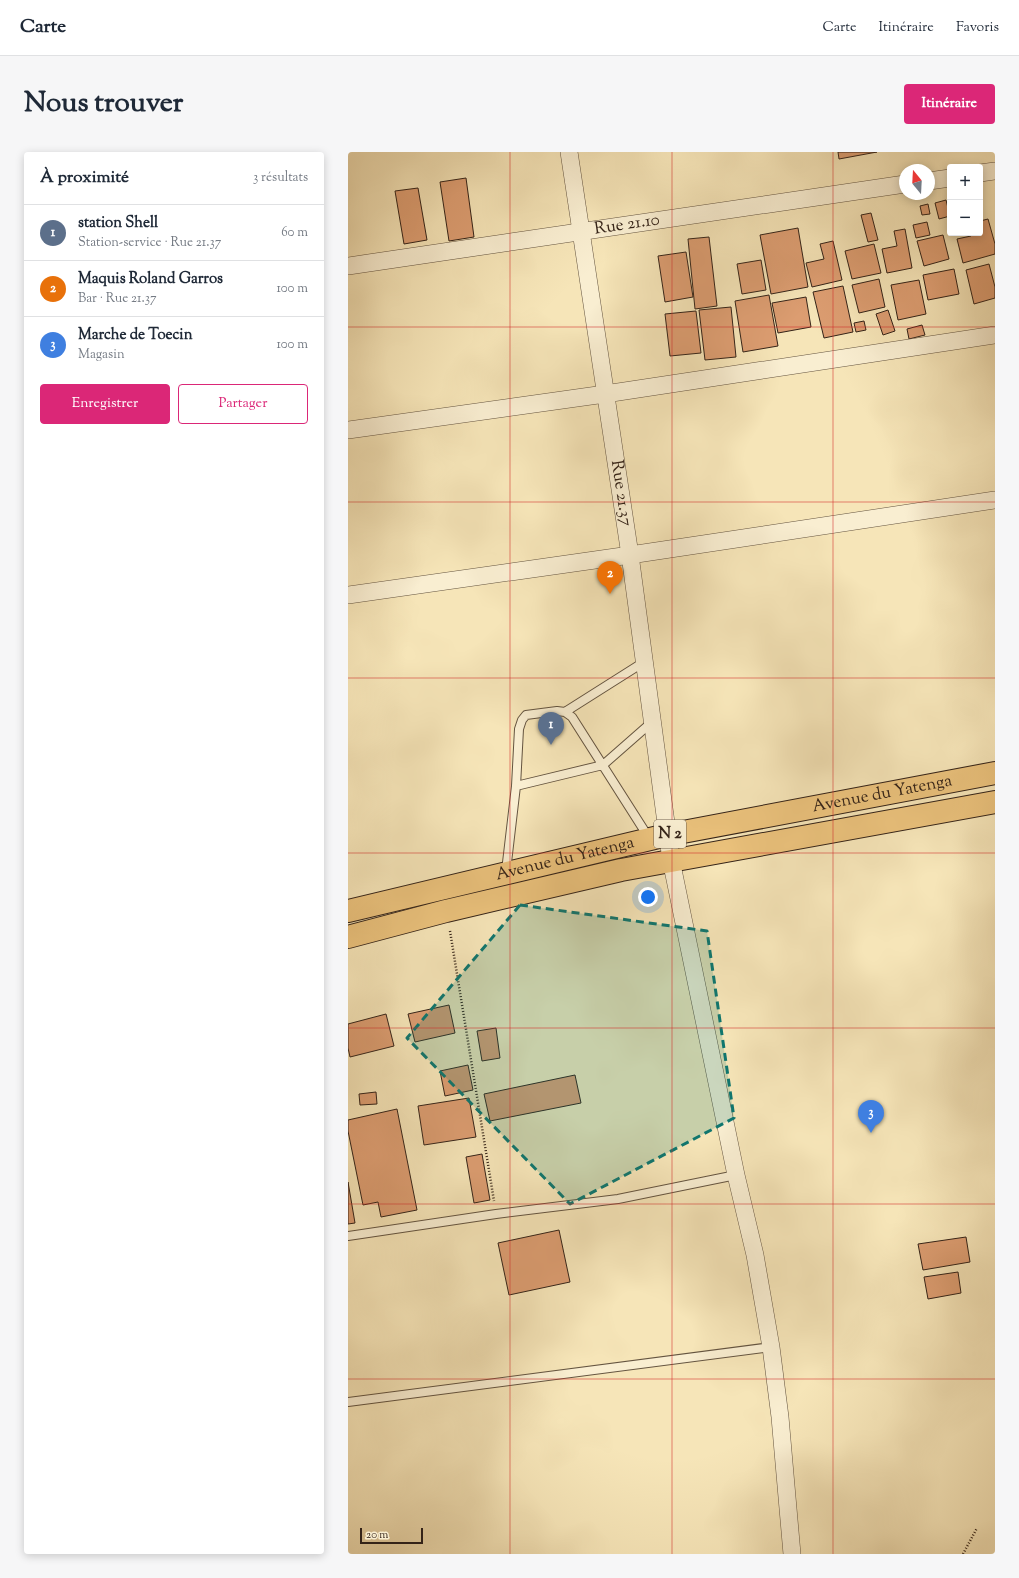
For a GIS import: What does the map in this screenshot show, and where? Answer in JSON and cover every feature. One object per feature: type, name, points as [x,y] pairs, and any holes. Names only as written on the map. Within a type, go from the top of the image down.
[{"type":"main road","name":"Avenue du Yatenga","points":[[348,911],[658,837],[995,773]]},
{"type":"main road","name":"Avenue du Yatenga","points":[[348,937],[446,911],[621,870],[995,802]]},
{"type":"street","name":"Rue 21.37","points":[[569,152],[630,555],[652,722],[658,837],[671,860],[736,1175],[755,1256],[771,1347],[780,1417],[792,1554]]},
{"type":"street","points":[[983,173],[995,171]]},
{"type":"street","points":[[935,180],[947,178]]},
{"type":"street","name":"Rue 21.10","points":[[348,266],[899,185]]},
{"type":"street","points":[[348,430],[605,394],[995,335]]},
{"type":"street","points":[[348,595],[630,555],[995,500]]},
{"type":"lane","points":[[565,712],[644,662]]},
{"type":"lane","points":[[506,873],[516,786],[519,729],[522,720],[526,715],[557,711],[565,712],[572,717],[604,766],[658,837]]},
{"type":"lane","points":[[516,786],[604,766],[652,722]]},
{"type":"lane","points":[[348,1236],[496,1214],[618,1199],[736,1175]]},
{"type":"lane","points":[[348,1402],[771,1347]]},
{"type":"path","points":[[446,911],[496,1214]]},
{"type":"path","points":[[963,1554],[977,1528]]},
{"type":"highlighted area","points":[[520,905],[707,931],[734,1118],[570,1204],[407,1038]]},
{"type":"building","points":[[838,152],[877,152],[839,159]]},
{"type":"building","points":[[466,178],[474,237],[449,241],[440,182]]},
{"type":"building","points":[[418,188],[427,240],[404,244],[395,191]]},
{"type":"building","points":[[946,200],[947,217],[939,219],[935,203]]},
{"type":"building","points":[[928,204],[930,214],[922,215],[920,206]]},
{"type":"building","points":[[871,213],[878,240],[868,242],[861,215]]},
{"type":"building","points":[[988,219],[995,244],[995,254],[963,263],[957,239],[971,236],[983,236],[983,220]]},
{"type":"building","points":[[927,222],[930,235],[916,238],[913,225]]},
{"type":"building","points":[[798,228],[808,287],[771,294],[760,235]]},
{"type":"building","points":[[905,229],[912,268],[887,273],[882,249],[897,246],[894,231]]},
{"type":"building","points":[[943,235],[949,259],[924,266],[917,241]]},
{"type":"building","points":[[709,237],[717,306],[695,309],[688,239]]},
{"type":"building","points":[[833,241],[842,280],[812,287],[806,263],[824,259],[820,244]]},
{"type":"building","points":[[874,244],[881,273],[852,279],[845,251]]},
{"type":"building","points":[[686,252],[693,297],[665,302],[658,256]]},
{"type":"building","points":[[761,260],[766,290],[742,294],[737,264]]},
{"type":"building","points":[[989,264],[995,287],[995,298],[974,304],[966,270]]},
{"type":"building","points":[[954,269],[959,294],[928,300],[923,275]]},
{"type":"building","points":[[879,279],[885,307],[859,313],[852,285]]},
{"type":"building","points":[[919,280],[926,314],[898,320],[891,285]]},
{"type":"building","points":[[843,286],[853,332],[824,338],[813,292]]},
{"type":"building","points":[[769,295],[778,346],[743,352],[735,301]]},
{"type":"building","points":[[806,297],[811,327],[778,333],[772,303]]},
{"type":"building","points":[[731,307],[736,357],[705,360],[699,310]]},
{"type":"building","points":[[888,310],[895,331],[883,335],[876,314]]},
{"type":"building","points":[[696,311],[701,353],[670,356],[665,314]]},
{"type":"building","points":[[864,321],[866,330],[856,332],[854,323]]},
{"type":"building","points":[[922,325],[925,335],[909,339],[907,329]]},
{"type":"building","points":[[449,1005],[455,1033],[415,1042],[408,1014]]},
{"type":"building","points":[[386,1014],[394,1046],[350,1057],[348,1048],[348,1024]]},
{"type":"building","points":[[496,1028],[500,1058],[482,1061],[477,1031]]},
{"type":"building","points":[[468,1065],[473,1090],[445,1096],[440,1071]]},
{"type":"building","points":[[575,1075],[581,1103],[490,1121],[484,1094]]},
{"type":"building","points":[[376,1092],[377,1104],[360,1105],[359,1094]]},
{"type":"building","points":[[469,1098],[476,1137],[424,1145],[418,1106]]},
{"type":"building","points":[[397,1109],[417,1210],[381,1217],[378,1202],[363,1205],[348,1131],[348,1120]]},
{"type":"building","points":[[482,1154],[490,1200],[474,1203],[466,1157]]},
{"type":"building","points":[[348,1182],[355,1223],[348,1224]]},
{"type":"building","points":[[559,1230],[570,1282],[509,1295],[498,1243]]},
{"type":"building","points":[[966,1237],[970,1262],[923,1270],[918,1244]]},
{"type":"building","points":[[958,1272],[961,1293],[928,1299],[924,1277]]},
{"type":"place","name":"Maquis Roland Garros","points":[[610,594]]},
{"type":"place","name":"station Shell","points":[[551,745]]},
{"type":"place","name":"Marche de Toecin","points":[[871,1133]]}]
